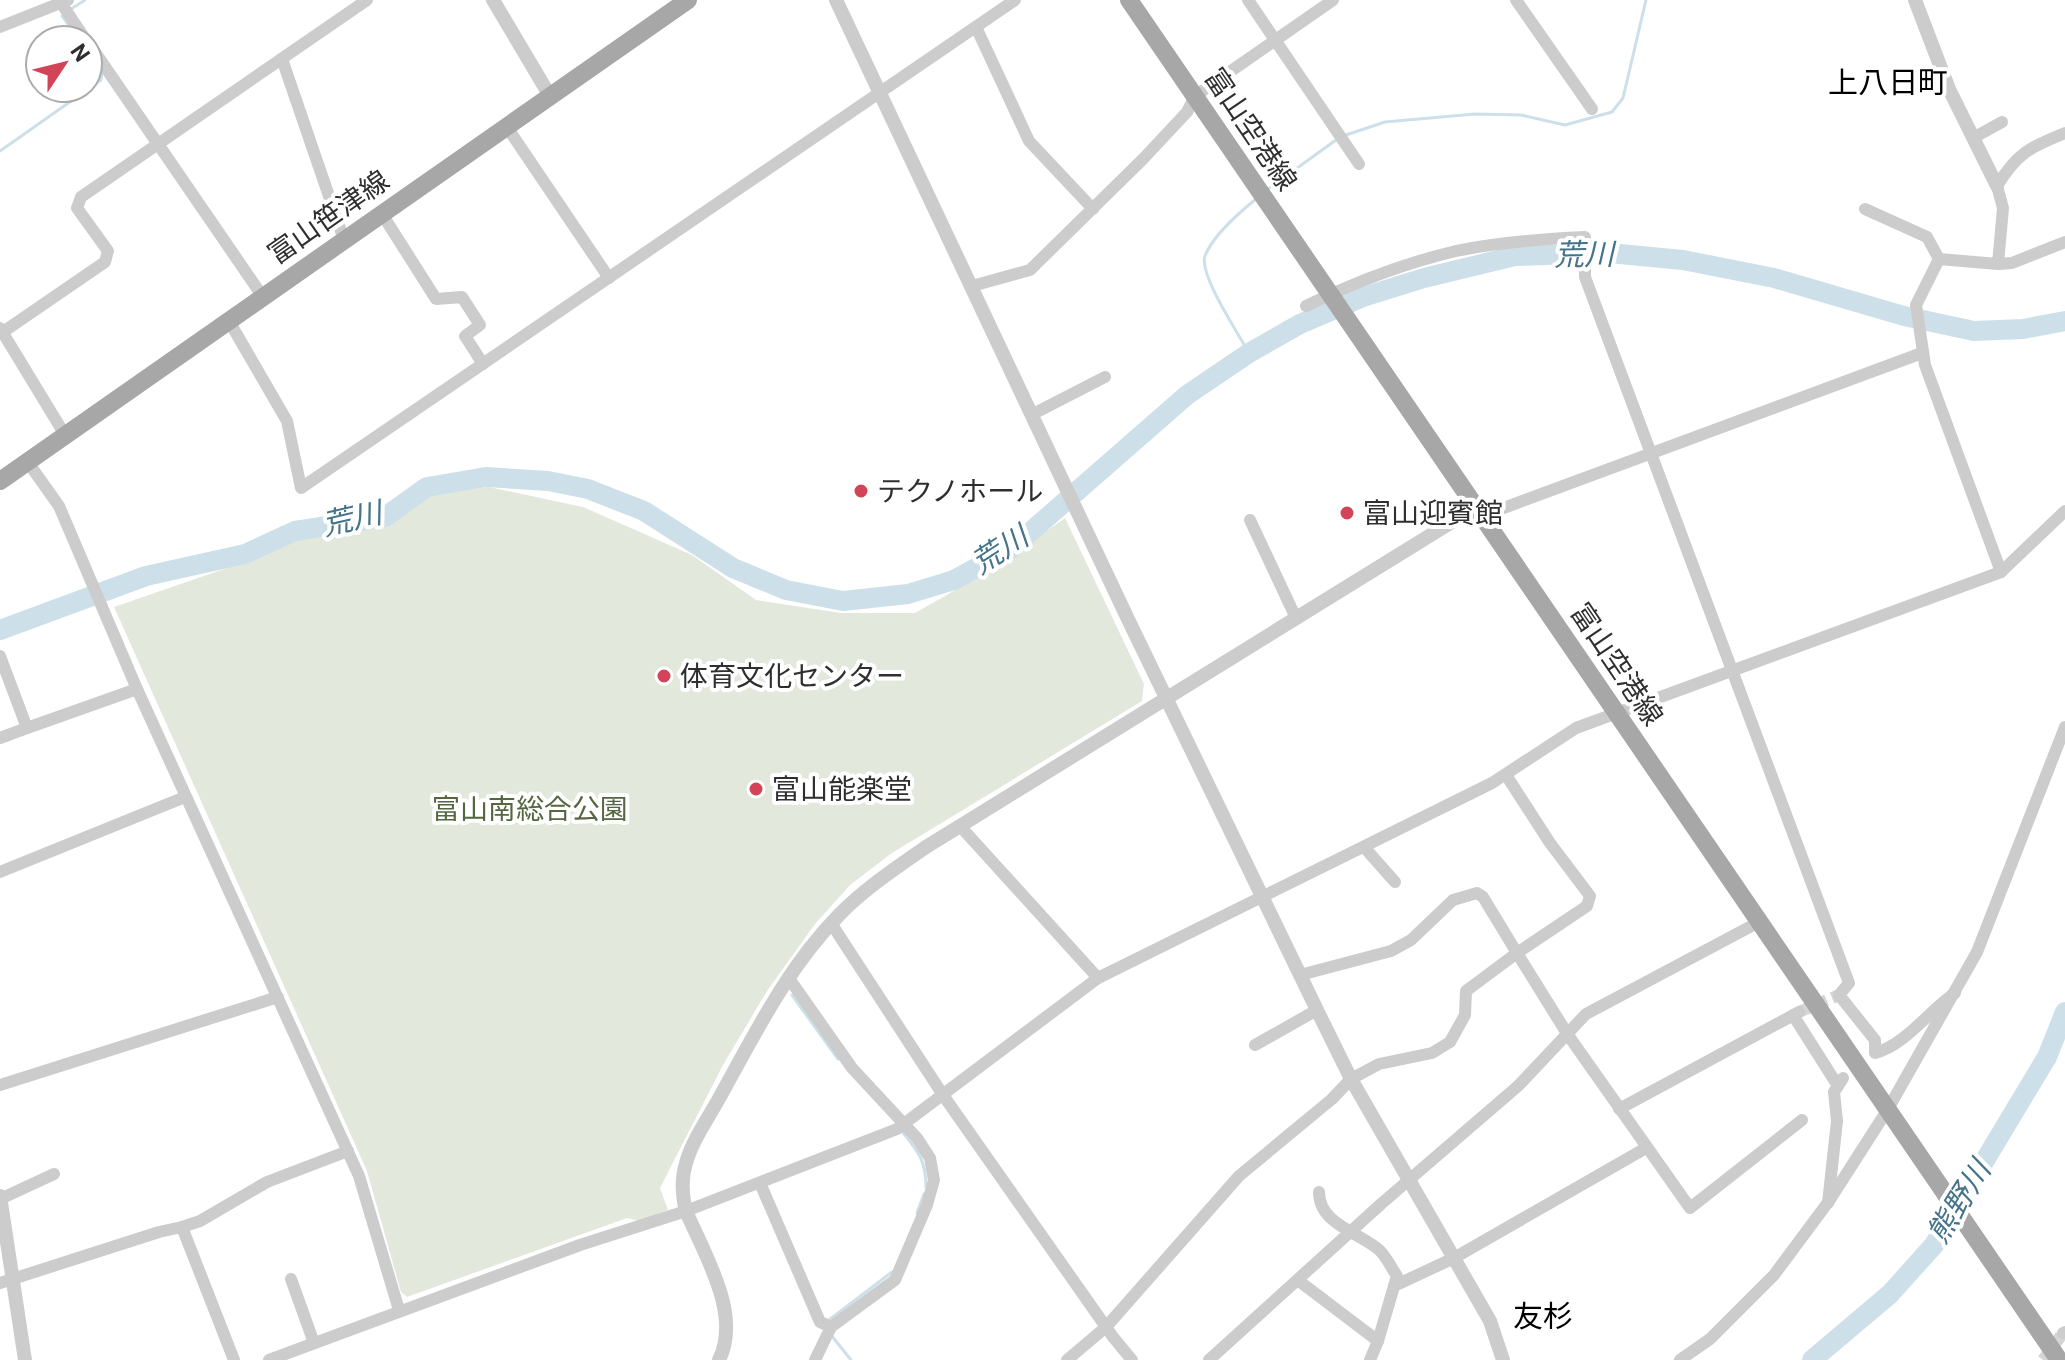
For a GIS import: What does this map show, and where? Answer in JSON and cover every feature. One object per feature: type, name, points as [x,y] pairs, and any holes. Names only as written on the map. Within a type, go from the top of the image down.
[{"type":"main road","name":"富山笹津線","points":[[0,481],[688,0]]},
{"type":"main road","name":"富山空港線","points":[[1129,0],[2059,1360]]},
{"type":"street","points":[[65,435],[1,331],[105,262],[108,251],[77,208],[81,197],[367,0]]},
{"type":"street","points":[[493,0],[550,96]]},
{"type":"street","points":[[836,0],[1317,1010],[1351,1079],[1490,1321],[1503,1360]]},
{"type":"street","points":[[229,321],[287,421],[301,488],[1015,0]]},
{"type":"street","points":[[1248,0],[1359,164]]},
{"type":"street","points":[[972,286],[1030,270],[1187,112],[1195,96],[1333,0]]},
{"type":"street","points":[[1516,0],[1592,109]]},
{"type":"street","points":[[1915,0],[1949,89],[1997,186],[2003,208],[1998,264]]},
{"type":"street","points":[[0,27],[65,6],[76,24]]},
{"type":"street","points":[[976,27],[1029,141],[1093,209]]},
{"type":"street","points":[[282,59],[344,240]]},
{"type":"street","points":[[104,66],[263,297]]},
{"type":"street","points":[[1973,138],[2002,122]]},
{"type":"street","points":[[507,127],[609,278]]},
{"type":"street","points":[[1997,186],[2010,164],[2029,147],[2065,133]]},
{"type":"street","points":[[1865,209],[1927,237],[1939,259]]},
{"type":"street","points":[[382,214],[436,299],[462,297],[480,325],[465,336],[483,364]]},
{"type":"street","points":[[1306,306],[1364,280],[1454,252],[1543,239],[1585,237],[1585,277],[1849,983],[1839,995],[1875,1040],[1875,1053],[1889,1049],[1955,993]]},
{"type":"street","points":[[1939,259],[2012,263],[2065,242]]},
{"type":"street","points":[[1939,259],[1916,305],[1922,353],[2001,572]]},
{"type":"street","points":[[719,1360],[726,1330],[721,1296],[686,1211],[682,1185],[689,1153],[788,977],[831,923],[854,901],[890,872],[960,826],[1296,618],[1479,511],[1652,453],[1922,353]]},
{"type":"street","points":[[1031,415],[1105,377]]},
{"type":"street","points":[[27,461],[59,506],[185,797],[359,1176],[399,1310]]},
{"type":"street","points":[[269,1360],[580,1245],[686,1211],[902,1125],[1098,978],[1506,775],[1576,728],[2001,572],[2065,511]]},
{"type":"street","points":[[1250,520],[1296,618]]},
{"type":"street","points":[[0,656],[27,728]]},
{"type":"street","points":[[0,738],[137,689]]},
{"type":"street","points":[[1680,1360],[1710,1339],[1774,1275],[1891,1113],[1977,952],[2065,727]]},
{"type":"street","points":[[1067,1360],[1106,1327],[1239,1176],[1332,1099],[1351,1079],[1379,1064],[1432,1053],[1450,1042],[1465,1015],[1466,991],[1587,906],[1590,896],[1550,843],[1506,775]]},
{"type":"street","points":[[0,872],[185,797]]},
{"type":"street","points":[[960,826],[1098,978]]},
{"type":"street","points":[[1364,847],[1395,882]]},
{"type":"street","points":[[1300,975],[1391,951],[1411,940],[1453,900],[1477,893],[1483,897],[1568,1035],[1690,1208],[1802,1120]]},
{"type":"street","points":[[1209,1360],[1518,1086],[1586,1014],[1759,922]]},
{"type":"street","points":[[831,923],[943,1095],[1132,1360]]},
{"type":"street","points":[[788,977],[852,1068],[930,1158],[934,1180],[927,1205],[895,1280],[831,1327],[815,1360]]},
{"type":"street","points":[[0,1085],[278,997]]},
{"type":"street","points":[[1255,1045],[1317,1010]]},
{"type":"street","points":[[1619,1109],[1796,1013],[1840,1082],[1834,1092],[1837,1121],[1828,1203]]},
{"type":"street","points":[[1394,1286],[1454,1258],[1646,1148]]},
{"type":"street","points":[[7,1281],[200,1221],[267,1182],[348,1151]]},
{"type":"street","points":[[25,1360],[7,1281],[0,1197],[54,1174]]},
{"type":"street","points":[[760,1183],[820,1322],[831,1327]]},
{"type":"street","points":[[1319,1192],[1325,1212],[1350,1233],[1379,1250],[1397,1276],[1370,1360]]},
{"type":"street","points":[[182,1227],[234,1360]]},
{"type":"street","points":[[291,1279],[314,1343]]},
{"type":"street","points":[[1299,1281],[1378,1341]]},
{"type":"green space","name":"富山南総合公園","points":[[489,487],[583,507],[692,555],[756,600],[841,613],[915,613],[994,568],[1065,518],[1144,684],[1142,701],[892,853],[850,885],[815,924],[767,991],[723,1065],[660,1188],[668,1210],[639,1221],[627,1218],[407,1297],[401,1292],[367,1171],[114,607],[227,568],[295,536],[382,528],[423,494]]},
{"type":"waterway","points":[[71,9],[85,0]]},
{"type":"waterway","points":[[1346,135],[1385,122],[1475,114],[1521,115],[1565,125],[1612,112],[1623,98],[1646,0]]},
{"type":"waterway","points":[[65,13],[62,16],[68,24]]},
{"type":"waterway","points":[[0,151],[67,104]]},
{"type":"waterway","points":[[1268,189],[1336,140]]},
{"type":"waterway","points":[[1249,353],[1213,290],[1205,256],[1220,233],[1256,199]]},
{"type":"waterway","name":"荒川","points":[[0,630],[146,576],[245,554],[295,531],[385,517],[427,487],[486,477],[548,481],[588,489],[644,511],[733,568],[786,590],[843,601],[908,594],[954,580],[1012,548],[1187,395],[1249,353],[1300,324],[1363,297],[1424,278],[1515,256],[1609,253],[1683,260],[1774,278],[1904,316],[1974,331],[2023,329],[2065,321]]},
{"type":"waterway","points":[[792,995],[838,1059]]},
{"type":"waterway","name":"熊野川","points":[[1812,1360],[1890,1294],[1934,1245],[2047,1057],[2065,1012]]},
{"type":"waterway","points":[[901,1130],[920,1156],[926,1187]]},
{"type":"waterway","points":[[917,1213],[924,1194]]},
{"type":"waterway","points":[[829,1320],[892,1272]]},
{"type":"waterway","points":[[831,1335],[851,1360]]},
{"type":"tunnel","points":[[1799,1012],[1839,995]]},
{"type":"tunnel","points":[[2043,1360],[2063,1333]]},
{"type":"place","name":"テクノホール","points":[[861,491]]},
{"type":"place","name":"富山迎賓館","points":[[1347,513]]},
{"type":"place","name":"体育文化センター","points":[[664,676]]},
{"type":"place","name":"富山能楽堂","points":[[756,789]]},
{"type":"district","name":"上八日町","points":[[1888,83]]},
{"type":"district","name":"友杉","points":[[1543,1317]]}]
